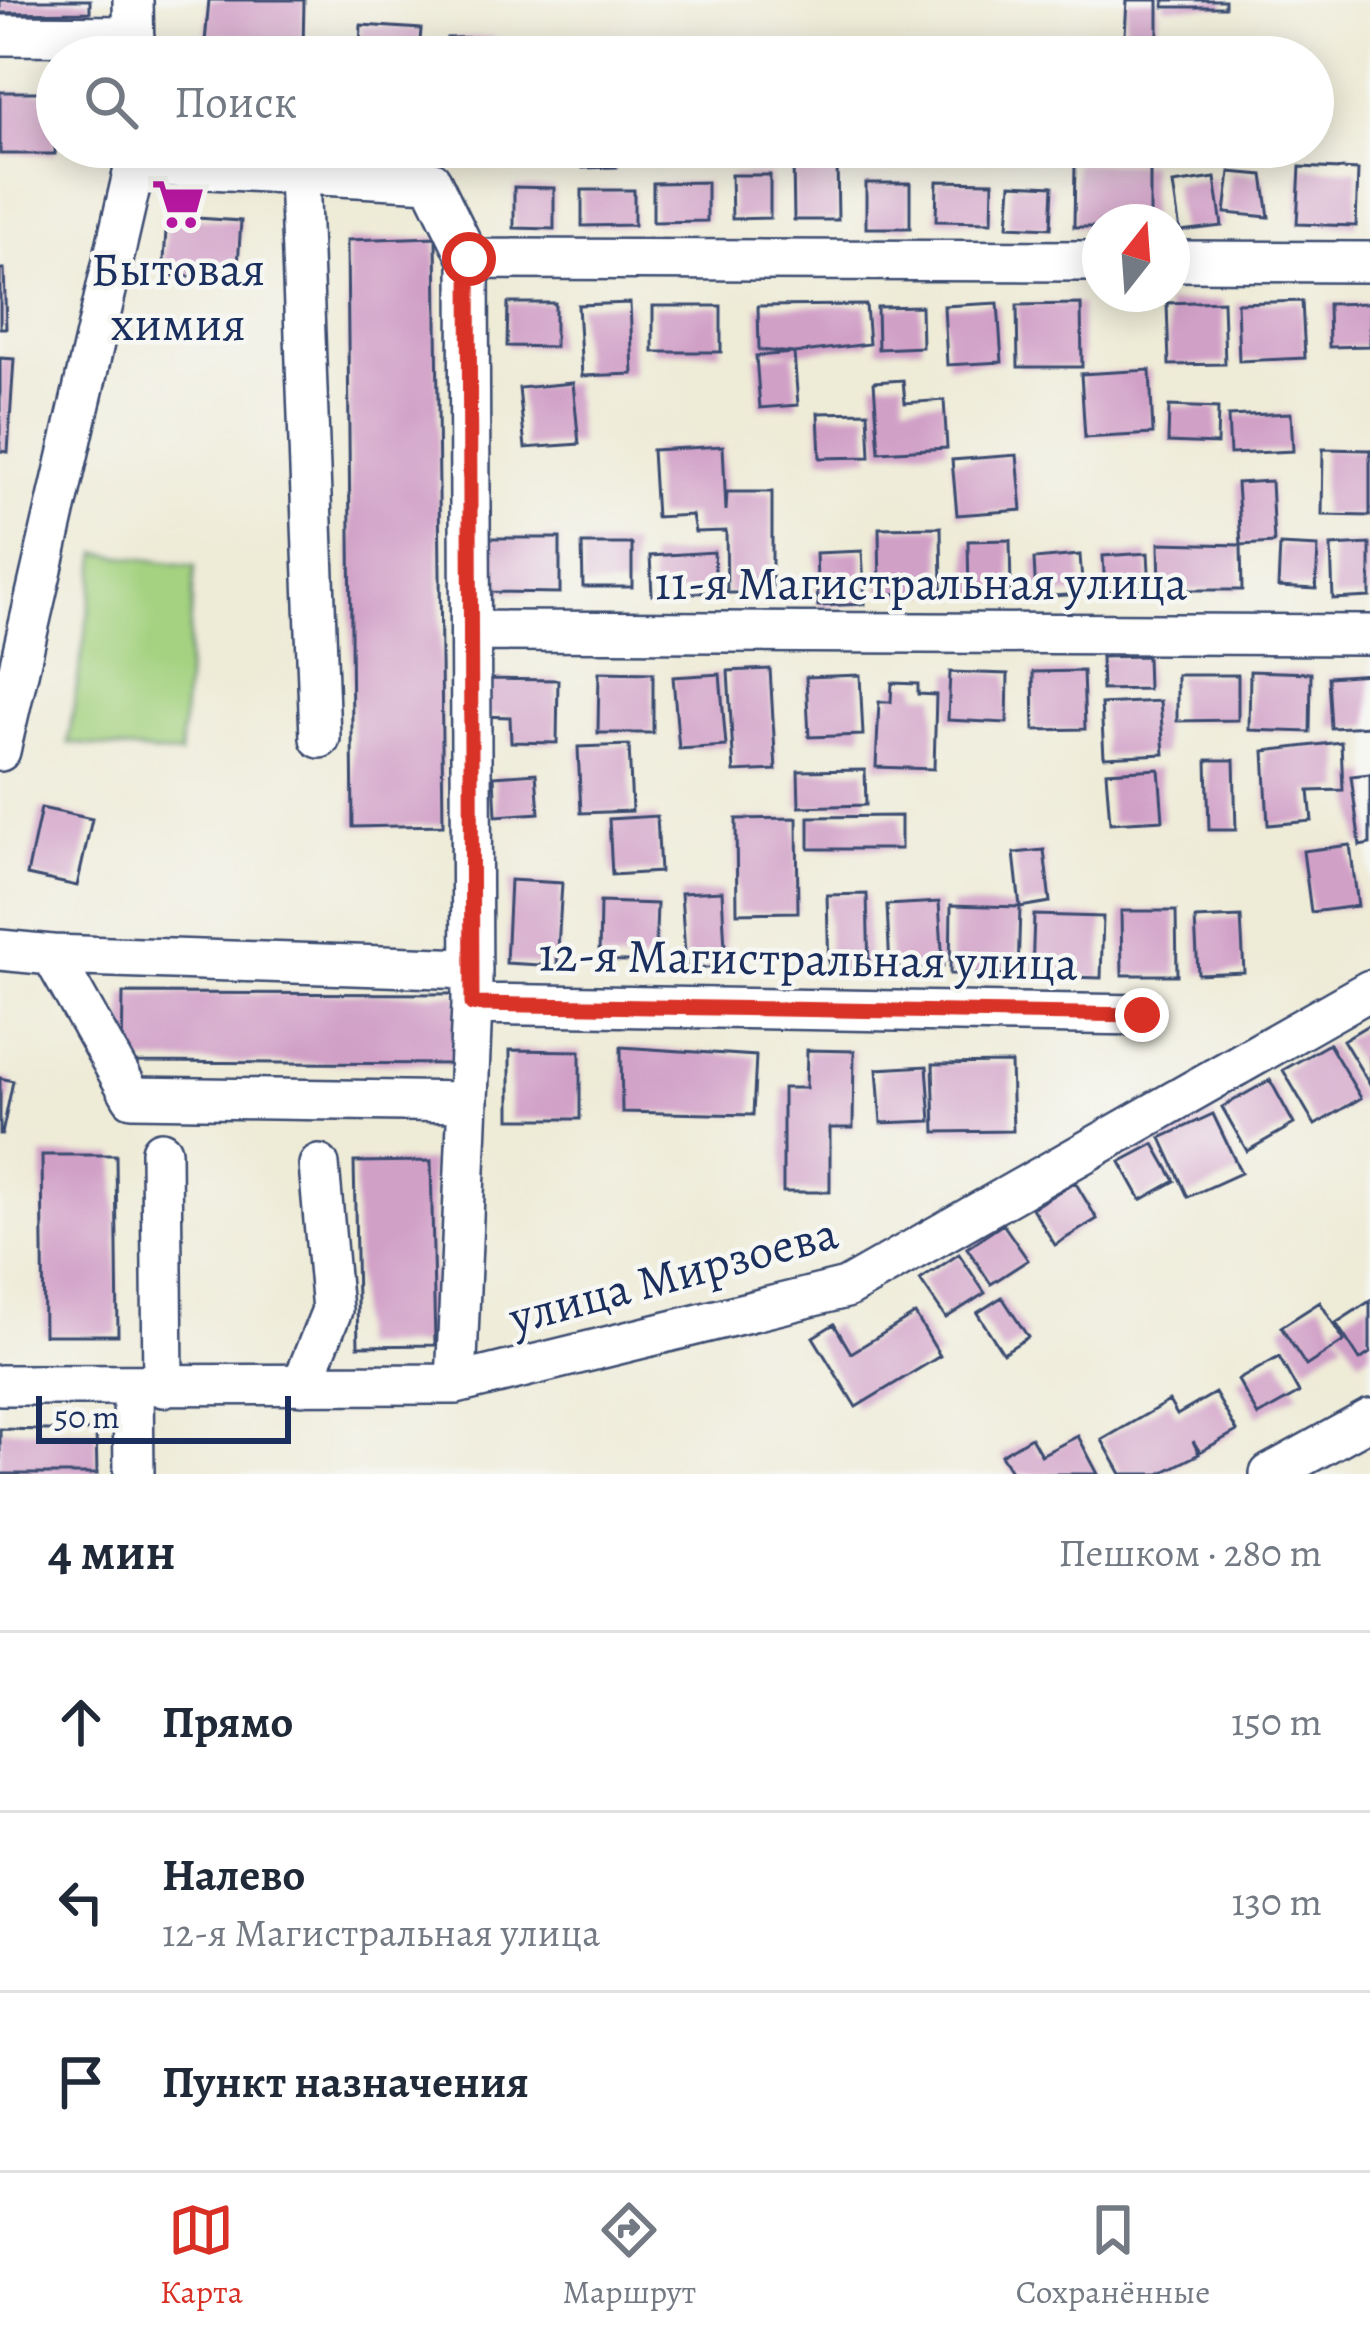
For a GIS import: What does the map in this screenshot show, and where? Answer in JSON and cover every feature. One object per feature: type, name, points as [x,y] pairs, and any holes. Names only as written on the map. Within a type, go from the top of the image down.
[{"type":"street","points":[[0,35],[134,31]]},
{"type":"street","points":[[0,752],[132,168]]},
{"type":"street","points":[[244,168],[431,181],[469,259],[472,986],[456,1384]]},
{"type":"street","points":[[299,174],[320,738]]},
{"type":"street","points":[[469,259],[1082,261]]},
{"type":"street","points":[[1190,261],[1370,262]]},
{"type":"street","name":"11-я Магистральная улица","points":[[471,631],[1370,635]]},
{"type":"street","name":"12-я Магистральная улица","points":[[0,950],[472,986],[1142,1015]]},
{"type":"street","points":[[52,955],[132,1097],[468,1102]]},
{"type":"street","name":"улица Мирзоева","points":[[0,1385],[456,1384],[846,1288],[1370,990]]},
{"type":"street","points":[[134,1474],[148,1386],[161,1151]]},
{"type":"street","points":[[302,1385],[332,1310],[319,1165]]},
{"type":"street","points":[[1270,1474],[1313,1464],[1370,1419]]},
{"type":"green space","points":[[98,553],[195,566],[180,755],[68,743]]},
{"type":"building","points":[[0,0],[90,0],[90,12],[0,13]]},
{"type":"building","points":[[209,0],[304,0],[303,36],[206,36]]},
{"type":"building","points":[[1127,0],[1158,0],[1158,36],[1125,35]]},
{"type":"building","points":[[1164,0],[1225,0],[1225,7],[1164,7]]},
{"type":"building","points":[[361,25],[421,29],[420,36],[361,36]]},
{"type":"building","points":[[0,92],[36,92],[36,154],[0,154]]},
{"type":"building","points":[[793,168],[837,168],[838,220],[794,220]]},
{"type":"building","points":[[1075,168],[1150,168],[1150,204],[1082,204],[1082,227],[1074,227]]},
{"type":"building","points":[[1300,168],[1358,170],[1356,226],[1297,224]]},
{"type":"building","points":[[1230,172],[1263,175],[1269,217],[1225,213]]},
{"type":"building","points":[[731,175],[770,175],[770,218],[732,219]]},
{"type":"building","points":[[1215,178],[1222,226],[1190,230],[1190,204],[1176,204],[1173,184]]},
{"type":"building","points":[[937,181],[993,182],[992,222],[936,221]]},
{"type":"building","points":[[707,182],[707,221],[653,222],[653,183]]},
{"type":"building","points":[[866,183],[910,183],[910,228],[866,228]]},
{"type":"building","points":[[1011,184],[1053,186],[1051,228],[1008,226]]},
{"type":"building","points":[[514,187],[554,188],[554,229],[514,228]]},
{"type":"building","points":[[582,190],[634,190],[634,225],[582,226]]},
{"type":"building","points":[[167,216],[241,221],[237,280],[163,275]]},
{"type":"building","points":[[436,237],[443,825],[353,827],[347,240]]},
{"type":"building","points":[[0,269],[4,269],[6,328],[0,328]]},
{"type":"building","points":[[1223,301],[1225,364],[1169,365],[1167,312],[1190,312],[1190,302]]},
{"type":"building","points":[[1302,301],[1305,358],[1239,361],[1237,303]]},
{"type":"building","points":[[508,303],[555,303],[555,347],[507,346]]},
{"type":"building","points":[[630,303],[633,374],[582,376],[578,305]]},
{"type":"building","points":[[998,303],[1002,362],[947,365],[944,306]]},
{"type":"building","points":[[1370,303],[1370,346],[1329,347],[1328,304]]},
{"type":"building","points":[[1081,304],[1082,367],[1018,367],[1017,305]]},
{"type":"building","points":[[866,305],[869,344],[794,353],[759,350],[758,306]]},
{"type":"building","points":[[653,306],[721,306],[721,352],[653,352]]},
{"type":"building","points":[[921,306],[922,347],[878,349],[877,307]]},
{"type":"building","points":[[794,353],[798,405],[760,408],[756,356]]},
{"type":"building","points":[[0,358],[14,359],[8,452],[0,451]]},
{"type":"building","points":[[1150,370],[1153,434],[1085,438],[1081,374]]},
{"type":"building","points":[[903,380],[905,403],[944,400],[947,448],[879,452],[874,382]]},
{"type":"building","points":[[573,383],[579,444],[525,448],[519,388]]},
{"type":"building","points":[[1169,406],[1218,408],[1217,444],[1168,442]]},
{"type":"building","points":[[868,412],[870,457],[820,458],[818,413]]},
{"type":"building","points":[[1291,413],[1293,451],[1230,454],[1228,416]]},
{"type":"building","points":[[723,446],[726,511],[727,492],[772,492],[772,593],[727,593],[726,531],[695,532],[692,515],[656,517],[652,450]]},
{"type":"building","points":[[1323,449],[1370,450],[1370,516],[1322,515]]},
{"type":"building","points":[[1017,455],[1022,510],[957,515],[952,460]]},
{"type":"building","points":[[1271,481],[1274,543],[1241,545],[1237,483]]},
{"type":"building","points":[[941,527],[942,593],[880,594],[879,528]]},
{"type":"building","points":[[489,538],[560,538],[560,593],[488,592]]},
{"type":"building","points":[[1010,540],[1011,593],[969,594],[968,541]]},
{"type":"building","points":[[1159,543],[1241,545],[1242,590],[1160,590]]},
{"type":"building","points":[[582,544],[632,544],[632,587],[583,587]]},
{"type":"building","points":[[1370,544],[1370,597],[1333,599],[1331,546]]},
{"type":"building","points":[[1280,545],[1318,547],[1316,589],[1278,587]]},
{"type":"building","points":[[862,551],[865,604],[818,606],[816,553]]},
{"type":"building","points":[[714,552],[716,592],[652,595],[650,556]]},
{"type":"building","points":[[1148,553],[1150,589],[1105,591],[1103,556]]},
{"type":"building","points":[[1080,555],[1083,594],[1036,597],[1034,559]]},
{"type":"building","points":[[1147,656],[1148,689],[1102,690],[1101,657]]},
{"type":"building","points":[[770,669],[776,770],[734,772],[728,671]]},
{"type":"building","points":[[1083,671],[1085,729],[1034,730],[1033,672]]},
{"type":"building","points":[[1250,671],[1311,673],[1310,732],[1249,730]]},
{"type":"building","points":[[599,672],[653,673],[653,733],[598,733]]},
{"type":"building","points":[[950,672],[1008,674],[1007,723],[948,720]]},
{"type":"building","points":[[720,674],[726,746],[679,749],[673,677]]},
{"type":"building","points":[[1370,674],[1370,726],[1331,728],[1328,677]]},
{"type":"building","points":[[860,675],[863,735],[809,737],[806,677]]},
{"type":"building","points":[[1177,675],[1238,675],[1238,720],[1177,721]]},
{"type":"building","points":[[481,679],[558,680],[557,743],[511,742],[510,717],[480,716]]},
{"type":"building","points":[[892,683],[918,684],[918,694],[936,695],[934,769],[876,767],[879,702],[891,702]]},
{"type":"building","points":[[1160,701],[1164,754],[1104,757],[1101,704]]},
{"type":"building","points":[[1341,742],[1343,790],[1309,791],[1312,821],[1268,825],[1264,751]]},
{"type":"building","points":[[629,745],[632,811],[581,813],[578,747]]},
{"type":"building","points":[[1207,760],[1234,760],[1236,830],[1209,830]]},
{"type":"building","points":[[1159,769],[1163,820],[1110,823],[1106,772]]},
{"type":"building","points":[[865,770],[866,805],[799,807],[798,771]]},
{"type":"building","points":[[536,773],[539,813],[496,816],[494,776]]},
{"type":"building","points":[[1370,774],[1370,844],[1360,846],[1351,776]]},
{"type":"building","points":[[41,808],[92,819],[77,886],[27,875]]},
{"type":"building","points":[[657,816],[660,872],[612,875],[609,819]]},
{"type":"building","points":[[901,816],[901,849],[809,849],[809,817]]},
{"type":"building","points":[[797,818],[798,912],[737,913],[736,819]]},
{"type":"building","points":[[1350,845],[1358,906],[1311,912],[1303,851]]},
{"type":"building","points":[[1044,850],[1050,902],[1020,907],[1014,853]]},
{"type":"building","points":[[510,880],[562,883],[557,966],[506,963]]},
{"type":"building","points":[[722,891],[726,967],[686,969],[681,893]]},
{"type":"building","points":[[867,894],[869,971],[829,972],[827,895]]},
{"type":"building","points":[[600,902],[657,904],[655,962],[599,960]]},
{"type":"building","points":[[939,902],[943,966],[890,969],[887,905]]},
{"type":"building","points":[[951,905],[1020,907],[1018,975],[950,974]]},
{"type":"building","points":[[1121,911],[1176,911],[1177,975],[1122,975]]},
{"type":"building","points":[[1034,915],[1103,917],[1101,978],[1032,976]]},
{"type":"building","points":[[1241,917],[1244,972],[1198,974],[1195,919]]},
{"type":"building","points":[[123,993],[459,994],[459,1064],[122,1062]]},
{"type":"building","points":[[1370,1024],[1370,1085],[1343,1040]]},
{"type":"building","points":[[1329,1044],[1361,1098],[1315,1125],[1283,1070]]},
{"type":"building","points":[[621,1047],[756,1056],[753,1115],[622,1112]]},
{"type":"building","points":[[510,1050],[580,1051],[580,1119],[510,1119]]},
{"type":"building","points":[[807,1050],[854,1051],[853,1128],[830,1128],[830,1192],[783,1192],[783,1088],[806,1088]]},
{"type":"building","points":[[1011,1063],[1013,1131],[935,1132],[933,1064]]},
{"type":"building","points":[[927,1066],[931,1121],[881,1123],[877,1069]]},
{"type":"building","points":[[0,1078],[13,1081],[2,1134],[0,1134]]},
{"type":"building","points":[[1270,1080],[1294,1124],[1247,1151],[1222,1107]]},
{"type":"building","points":[[1213,1114],[1241,1173],[1188,1197],[1161,1138]]},
{"type":"building","points":[[1154,1144],[1175,1181],[1141,1200],[1120,1162]]},
{"type":"building","points":[[42,1155],[116,1155],[118,1335],[44,1335]]},
{"type":"building","points":[[431,1161],[435,1345],[358,1346],[354,1162]]},
{"type":"building","points":[[1075,1182],[1097,1219],[1055,1245],[1032,1208]]},
{"type":"building","points":[[1003,1224],[1028,1260],[991,1284],[967,1248]]},
{"type":"building","points":[[959,1254],[985,1293],[946,1318],[920,1280]]},
{"type":"building","points":[[1002,1297],[1028,1337],[1003,1353],[977,1313]]},
{"type":"building","points":[[1370,1301],[1370,1353],[1360,1360],[1336,1323]]},
{"type":"building","points":[[1320,1302],[1344,1341],[1306,1366],[1281,1327]]},
{"type":"building","points":[[915,1314],[940,1356],[856,1407],[813,1337],[834,1324],[851,1353]]},
{"type":"building","points":[[1279,1357],[1299,1393],[1258,1416],[1238,1380]]},
{"type":"building","points":[[1215,1393],[1237,1431],[1200,1452],[1193,1441],[1199,1454],[1159,1474],[1121,1474],[1102,1440],[1169,1401],[1177,1415]]},
{"type":"building","points":[[0,1429],[96,1431],[97,1474],[0,1474]]},
{"type":"building","points":[[1078,1436],[1098,1474],[1013,1474],[1001,1455],[1031,1437],[1041,1455]]},
{"type":"place","name":"Бытовая химия","points":[[178,204]]},
{"type":"route","points":[[469,259],[472,1004],[1142,1015]]}]
